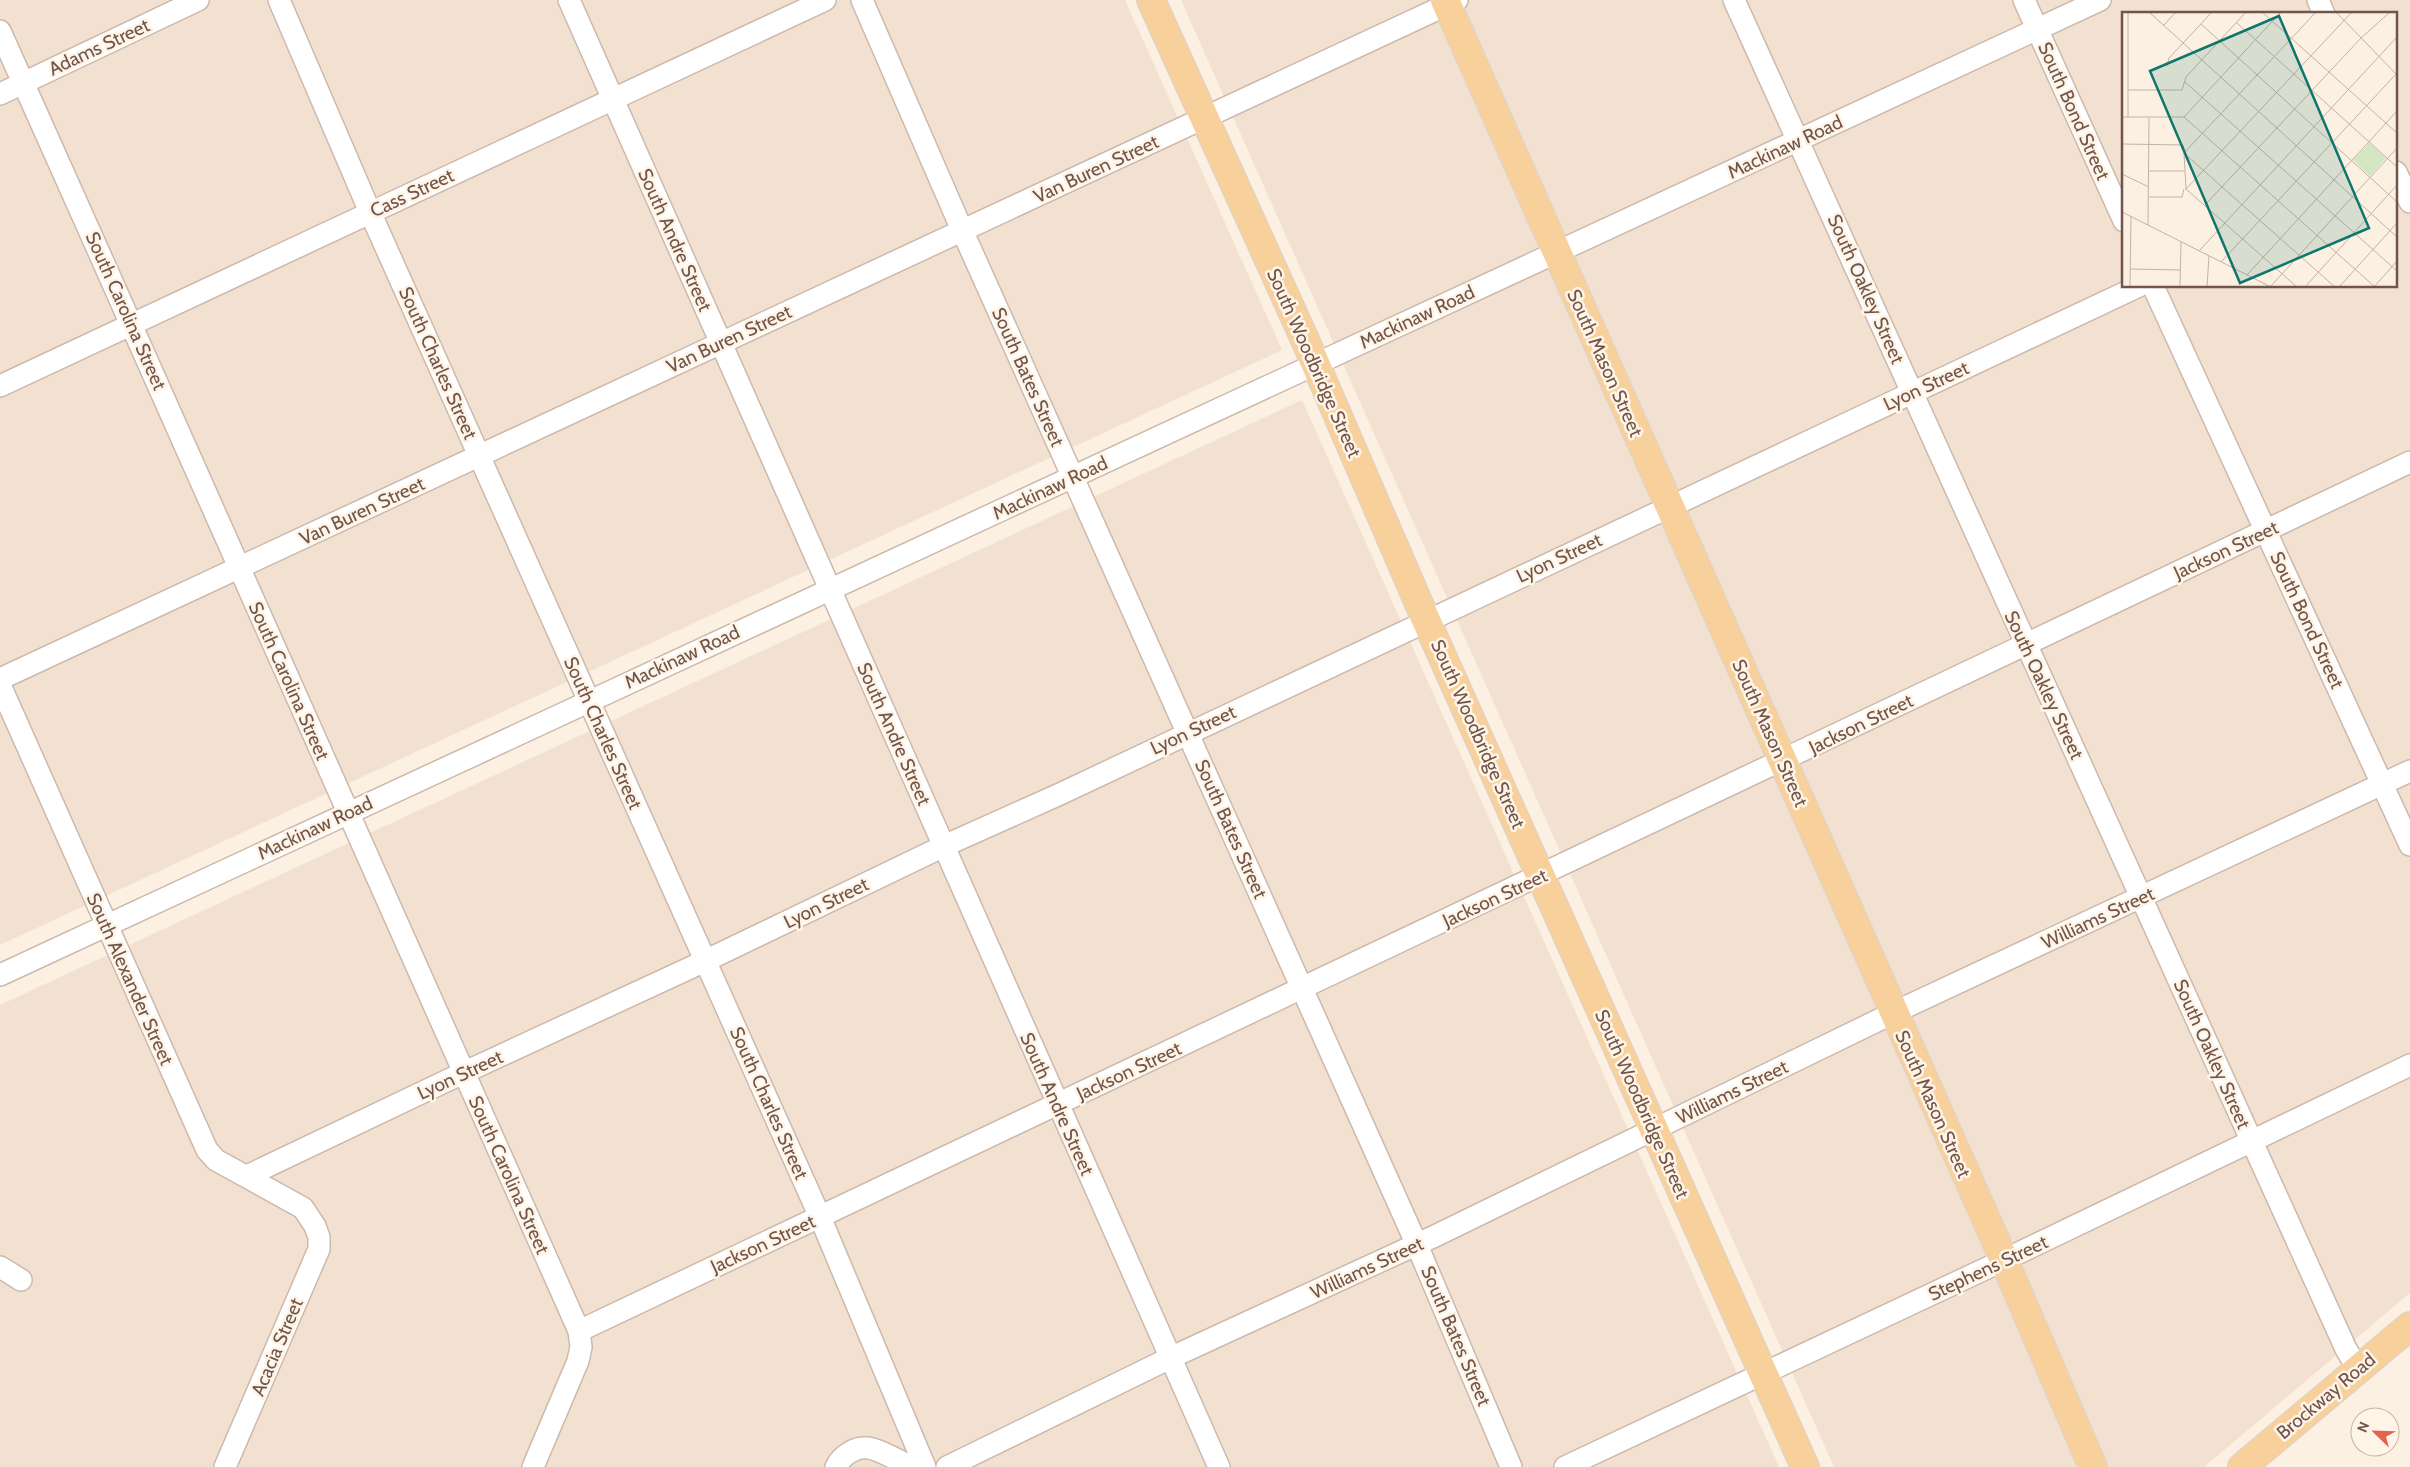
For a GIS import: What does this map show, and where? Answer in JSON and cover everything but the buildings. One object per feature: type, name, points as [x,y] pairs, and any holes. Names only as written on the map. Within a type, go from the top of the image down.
[{"type":"main road","name":"South Woodbridge Street","points":[[1152,0],[1316,365],[1426,620],[1542,875],[1654,1131],[1805,1467]]},
{"type":"main road","name":"South Mason Street","points":[[1450,2],[1556,252],[1783,761],[1893,1014],[2004,1260],[2092,1467]]},
{"type":"main road","name":"Brockway Road","points":[[2242,1467],[2410,1326]]},
{"type":"street","name":"Adams Street","points":[[0,94],[198,0]]},
{"type":"street","name":"South Charles Street","points":[[279,0],[370,212],[820,1217],[925,1467]]},
{"type":"street","name":"South Andre Street","points":[[569,0],[1219,1467]]},
{"type":"street","name":"Cass Street","points":[[0,386],[825,0]]},
{"type":"street","name":"South Bates Street","points":[[862,0],[962,230],[1417,1245],[1511,1467]]},
{"type":"street","name":"South Oakley Street","points":[[1734,0],[2346,1349],[2358,1369]]},
{"type":"street","name":"South Bond Street","points":[[2024,0],[2122,217]]},
{"type":"street","name":"Mackinaw Road","points":[[0,975],[347,812],[1316,365],[2100,0]]},
{"type":"street","points":[[2318,0],[2323,12]]},
{"type":"street","name":"Van Buren Street","points":[[0,678],[240,568],[1450,2]]},
{"type":"street","name":"South Carolina Street","points":[[0,32],[132,324],[579,1331]]},
{"type":"street","points":[[2398,164],[2410,159]]},
{"type":"street","points":[[2398,176],[2410,202]]},
{"type":"street","name":"Lyon Street","points":[[247,1176],[463,1073],[706,961],[944,846],[2135,288]]},
{"type":"street","name":"South Bond Street","points":[[2154,288],[2410,845]]},
{"type":"street","name":"Jackson Street","points":[[579,1331],[2410,462]]},
{"type":"street","name":"South Alexander Street","points":[[0,685],[207,1150],[216,1160],[303,1208],[315,1226]]},
{"type":"street","name":"Williams Street","points":[[947,1467],[1170,1358],[1417,1245],[1893,1014],[2410,771]]},
{"type":"street","name":"Stephens Street","points":[[1565,1467],[2004,1260],[2410,1065]]},
{"type":"street","name":"Acacia Street","points":[[225,1467],[319,1250],[319,1237],[315,1226]]},
{"type":"street","points":[[0,1267],[21,1280]]},
{"type":"street","points":[[533,1467],[578,1361],[581,1347],[579,1331]]},
{"type":"street","points":[[836,1467],[839,1461],[852,1451],[868,1448],[911,1467]]},
{"type":"shaded area","points":[[0,0],[1125,0],[1282,350],[0,945]]},
{"type":"shaded area","points":[[1181,0],[2410,0],[2410,1293],[2204,1467],[1834,1467]]},
{"type":"shaded area","points":[[1302,400],[1779,1467],[0,1467],[0,1005]]}]
